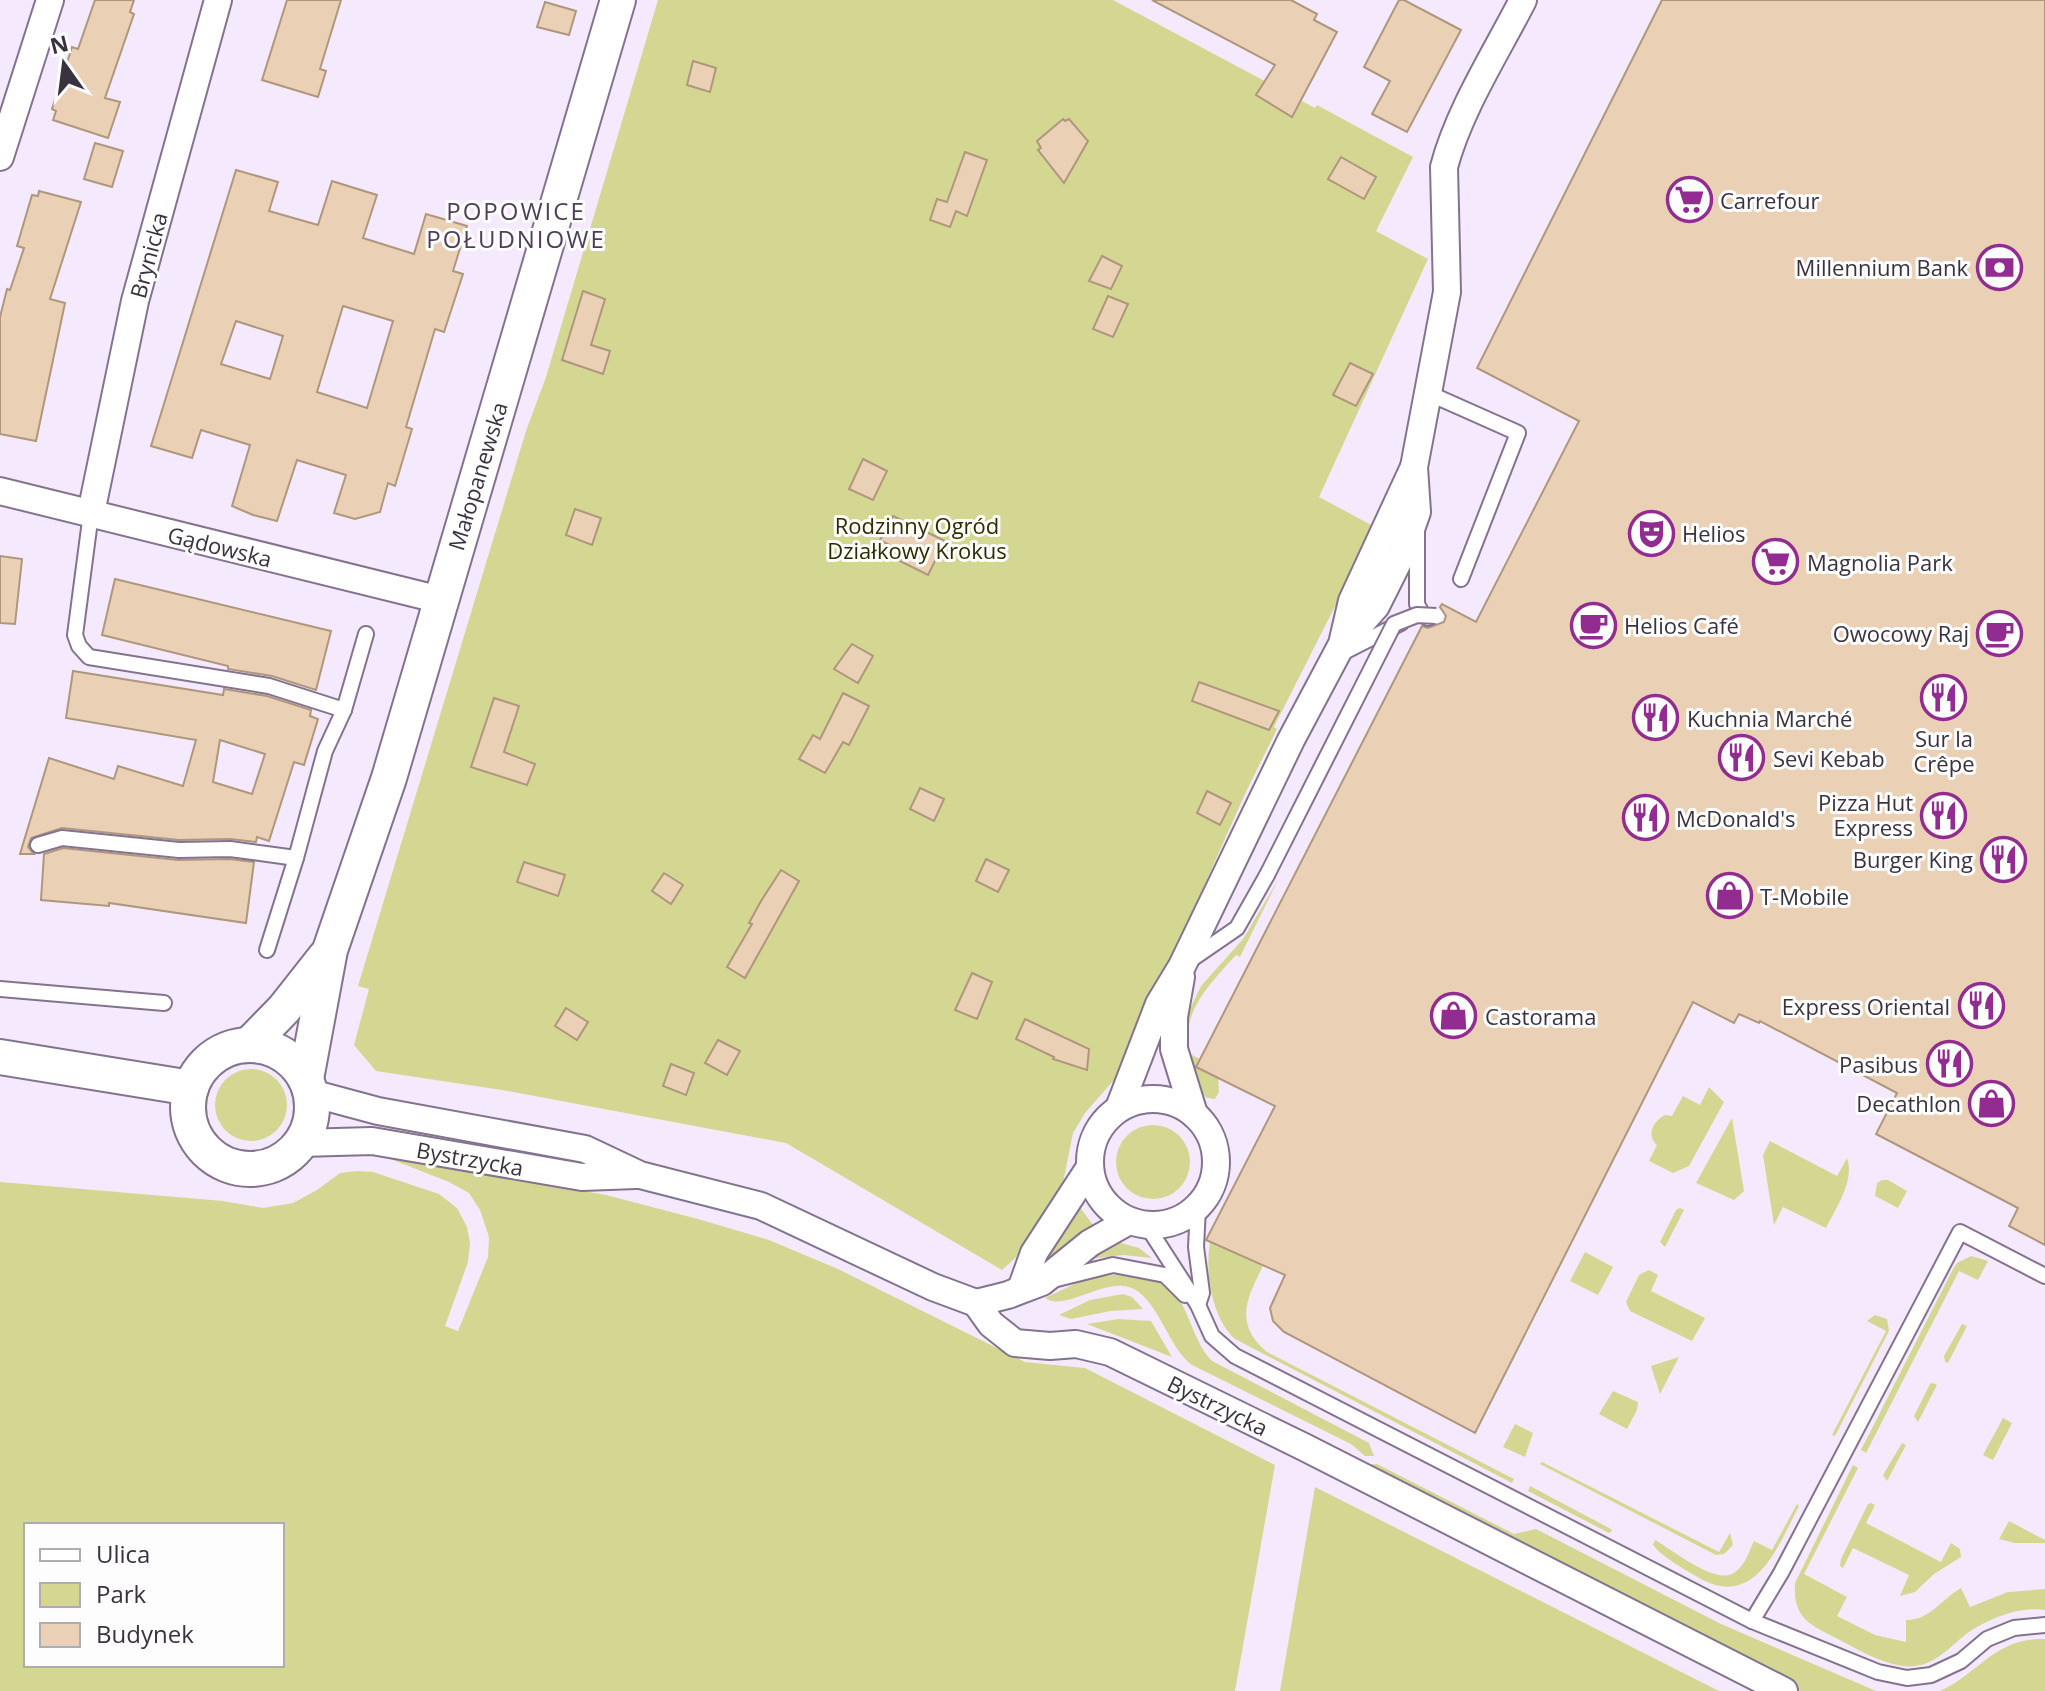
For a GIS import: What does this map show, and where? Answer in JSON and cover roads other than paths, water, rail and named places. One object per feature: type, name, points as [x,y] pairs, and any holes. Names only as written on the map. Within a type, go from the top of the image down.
[{"type":"street","points":[[2,145],[50,0]]},
{"type":"street","name":"Brynicka","points":[[91,513],[135,301],[218,0]]},
{"type":"street","name":"Małopanewska","points":[[308,1086],[330,950],[389,778],[618,0]]},
{"type":"street","points":[[1119,1108],[1159,1004],[1182,966],[1291,740],[1338,651],[1352,601],[1414,467],[1447,292],[1444,167],[1464,117],[1523,0]]},
{"type":"street","points":[[1338,651],[1376,606],[1403,552],[1417,512],[1414,467]]},
{"type":"street","name":"Gądowska","points":[[0,491],[441,600]]},
{"type":"street","name":"Małopanewska","points":[[249,1045],[284,1009],[330,950]]},
{"type":"street","points":[[1182,966],[1174,1017],[1174,1049],[1194,1114]]},
{"type":"street","points":[[249,1045],[266,1047],[282,1054],[296,1065],[308,1086],[312,1110],[309,1128],[301,1143],[287,1157],[270,1166],[251,1169],[231,1166],[214,1158],[200,1144],[192,1127],[188,1108],[191,1088],[200,1071],[213,1058],[230,1049],[249,1045]]},
{"type":"street","points":[[0,1057],[191,1088]]},
{"type":"street","name":"Bystrzycka","points":[[308,1086],[378,1111],[585,1149],[640,1175],[761,1206],[933,1287],[976,1303],[991,1324],[1015,1343],[1050,1346],[1076,1344],[1110,1352],[1317,1453],[1784,1691]]},
{"type":"street","points":[[1157,1098],[1177,1103],[1194,1114],[1206,1129],[1215,1149],[1215,1170],[1210,1189],[1198,1208],[1183,1219],[1166,1224],[1138,1223],[1114,1212],[1102,1200],[1094,1185],[1090,1167],[1090,1153],[1099,1128],[1119,1108],[1137,1100],[1157,1098]]},
{"type":"street","name":"Bystrzycka","points":[[301,1143],[372,1141],[582,1177],[640,1175]]},
{"type":"street","points":[[1031,1286],[1034,1253],[1090,1167]]},
{"type":"street","points":[[976,1303],[1001,1298],[1031,1286],[1090,1243],[1138,1223]]},
{"type":"lane","points":[[1428,393],[1518,433],[1461,579]]},
{"type":"lane","points":[[1417,512],[1417,604],[1422,614],[1432,617]]},
{"type":"lane","points":[[91,513],[75,635],[79,646],[89,657],[269,686],[344,710]]},
{"type":"lane","points":[[1182,966],[1237,928],[1394,624],[1417,615],[1432,617]]},
{"type":"lane","points":[[1338,651],[1413,619],[1432,617]]},
{"type":"lane","points":[[267,950],[325,751],[344,710],[366,634]]},
{"type":"lane","points":[[38,845],[62,838],[179,850],[230,849],[296,858]]},
{"type":"lane","points":[[0,989],[164,1003]]},
{"type":"lane","points":[[1198,1208],[1196,1247],[1202,1293],[1198,1305]]},
{"type":"lane","points":[[1138,1223],[1198,1305],[1212,1336],[1235,1356],[1752,1621],[1878,1672],[1907,1678],[1941,1671],[1961,1661],[1987,1639],[2014,1628],[2045,1625]]},
{"type":"lane","points":[[1752,1621],[1788,1559],[1960,1232],[2045,1276]]},
{"type":"lane","points":[[1031,1286],[1113,1265],[1165,1275],[1198,1305]]},
{"type":"place","name":"Carrefour","points":[[1689,200]]},
{"type":"place","name":"Millennium Bank","points":[[1999,267]]},
{"type":"place","name":"Helios","points":[[1651,533]]},
{"type":"place","name":"Magnolia Park","points":[[1776,562]]},
{"type":"place","name":"Helios Café","points":[[1593,625]]},
{"type":"place","name":"Owocowy Raj","points":[[2000,633]]},
{"type":"place","name":"Sur la Crêpe","points":[[1944,697]]},
{"type":"place","name":"Kuchnia Marché","points":[[1656,718]]},
{"type":"place","name":"Sevi Kebab","points":[[1742,758]]},
{"type":"place","name":"Pizza Hut Express","points":[[1944,815]]},
{"type":"place","name":"McDonald's","points":[[1645,818]]},
{"type":"place","name":"Burger King","points":[[2004,859]]},
{"type":"place","name":"T-Mobile","points":[[1729,896]]},
{"type":"place","name":"Express Oriental","points":[[1981,1006]]},
{"type":"place","name":"Castorama","points":[[1454,1016]]},
{"type":"place","name":"Pasibus","points":[[1949,1064]]},
{"type":"place","name":"Decathlon","points":[[1992,1103]]},
{"type":"district","name":"POPOWICE POŁUDNIOWE","points":[[516,224]]},
{"type":"park label","name":"Rodzinny Ogród Działkowy Krokus","points":[[917,538]]}]
